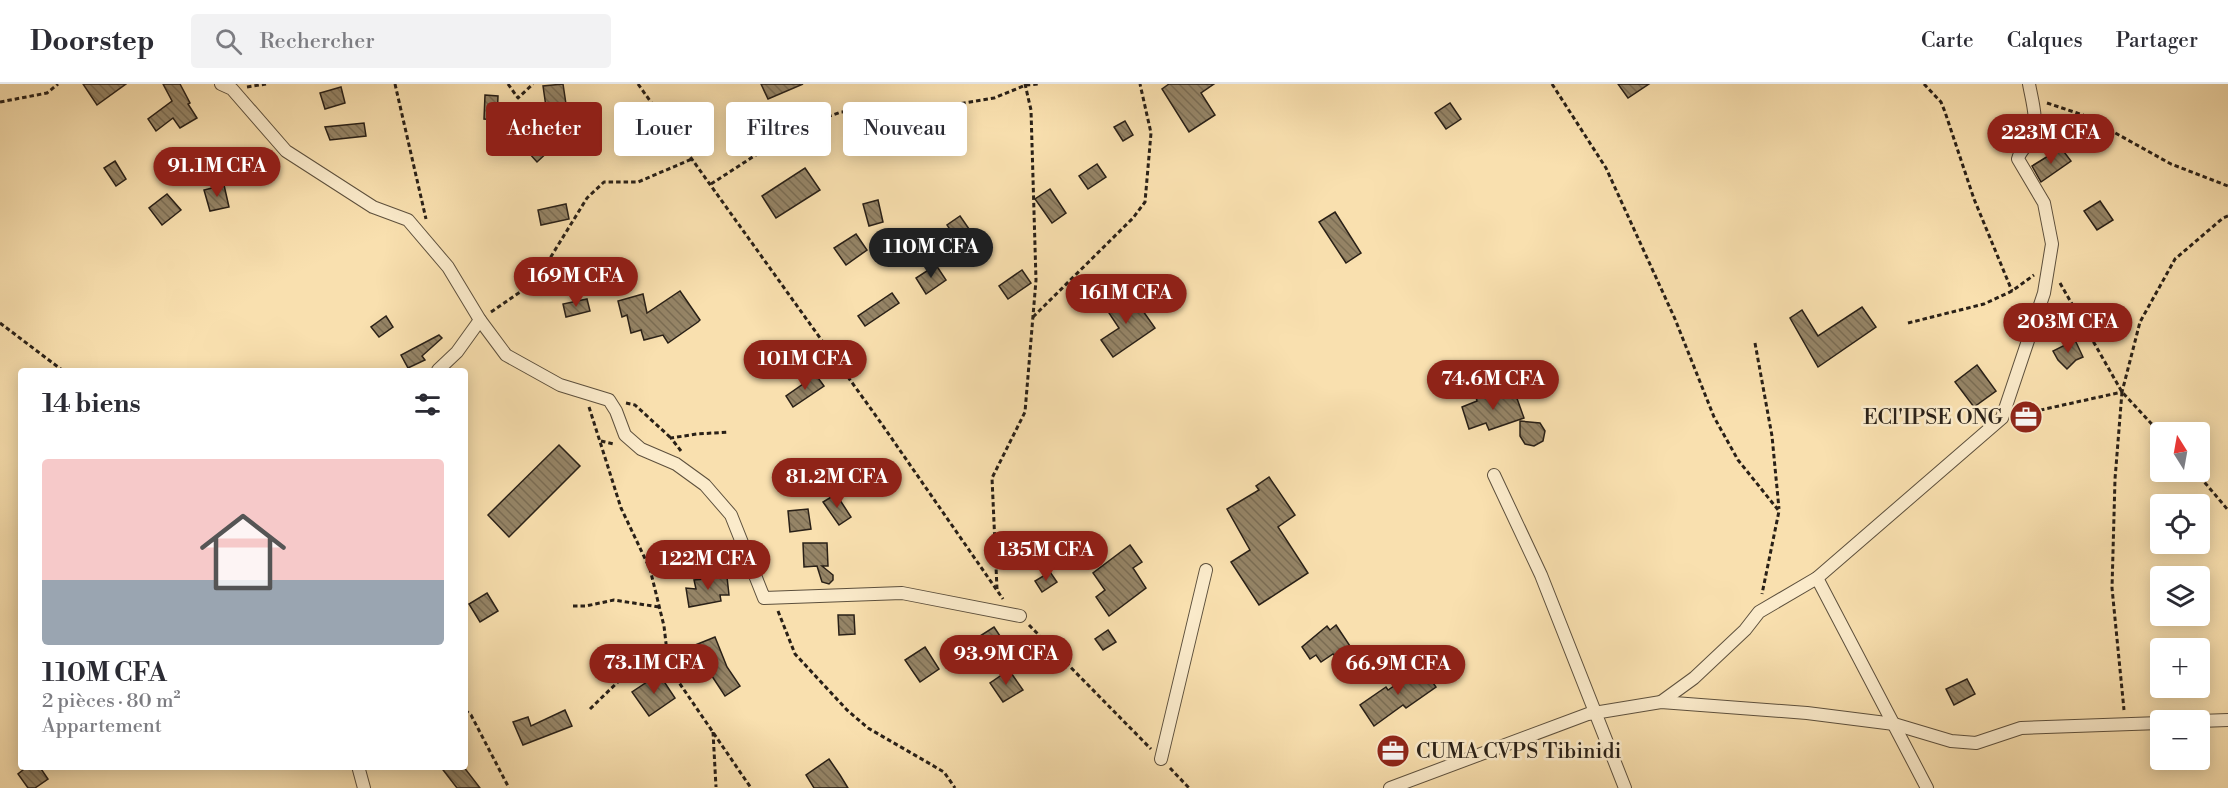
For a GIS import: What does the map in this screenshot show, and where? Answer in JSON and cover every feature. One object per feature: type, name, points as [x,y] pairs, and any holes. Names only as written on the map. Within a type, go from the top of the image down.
[{"type":"street","points":[[221,84],[232,89],[286,151],[373,207],[408,220],[448,267],[480,320],[506,355],[561,385],[609,400],[625,435],[641,449],[676,464],[705,485],[732,515],[764,598],[902,593],[1020,616]]},
{"type":"street","points":[[1661,702],[1694,678],[1745,630],[1759,612],[1817,578],[2002,418],[2044,293],[2052,244],[2044,203],[2018,159],[2019,153],[2031,140],[2034,132],[2035,118],[2029,84]]},
{"type":"street","points":[[440,368],[457,352],[480,320]]},
{"type":"street","points":[[1494,475],[1541,575],[1625,788]]},
{"type":"street","points":[[1161,759],[1206,570]]},
{"type":"street","points":[[1817,578],[1927,788]]},
{"type":"street","points":[[1390,788],[1588,714],[1661,702],[1807,713],[1894,724],[1951,741],[1976,743],[2021,728],[2150,723]]},
{"type":"street","points":[[2210,721],[2228,720]]},
{"type":"street","points":[[359,770],[364,788]]},
{"type":"path","points":[[0,102],[47,93],[58,84]]},
{"type":"path","points":[[395,84],[427,222]]},
{"type":"path","points":[[508,84],[518,98],[533,84]]},
{"type":"path","points":[[639,84],[881,423],[997,591],[1189,788]]},
{"type":"path","points":[[711,184],[800,127],[841,112],[958,104],[994,98],[1025,85],[1039,84]]},
{"type":"path","points":[[1033,316],[1133,218],[1145,202],[1151,133],[1140,84]]},
{"type":"path","points":[[1552,84],[1606,168],[1675,319],[1714,417],[1738,460],[1758,488],[1779,511]]},
{"type":"path","points":[[1924,84],[1941,102],[1974,200],[2012,291]]},
{"type":"path","points":[[997,591],[992,478],[1025,412],[1036,280],[1031,122],[1025,85]]},
{"type":"path","points":[[2031,98],[2083,115],[2171,164],[2228,186]]},
{"type":"path","points":[[480,320],[536,281],[587,198],[604,182],[638,182],[692,159]]},
{"type":"path","points":[[2126,724],[2112,588],[2115,479],[2122,392],[2140,322],[2175,260],[2228,216]]},
{"type":"path","points":[[1908,323],[1984,304],[2012,291],[2049,263],[2122,392],[2150,422]]},
{"type":"path","points":[[0,322],[59,368]]},
{"type":"path","points":[[1755,343],[1772,436],[1779,511],[1759,612]]},
{"type":"path","points":[[583,392],[598,429],[621,508],[650,568],[667,652],[678,681],[751,788]]},
{"type":"path","points":[[2002,418],[2122,392]]},
{"type":"path","points":[[609,400],[635,405],[671,438],[687,458],[693,477]]},
{"type":"path","points":[[671,438],[729,432]]},
{"type":"path","points":[[2204,482],[2228,510]]},
{"type":"path","points":[[772,598],[795,654],[813,675],[868,728],[944,772],[955,788]]},
{"type":"path","points":[[573,606],[586,606],[614,600],[659,607]]},
{"type":"path","points":[[590,709],[625,675],[666,645]]},
{"type":"path","points":[[468,712],[509,788]]},
{"type":"path","points":[[712,730],[716,787]]},
{"type":"building","points":[[83,84],[126,84],[97,105]]},
{"type":"building","points":[[163,84],[180,84],[197,118],[180,128],[173,118],[156,131],[148,119],[172,101]]},
{"type":"building","points":[[563,84],[566,102],[545,102],[543,86]]},
{"type":"building","points":[[761,84],[803,84],[768,99]]},
{"type":"building","points":[[1169,84],[1214,84],[1201,93],[1215,115],[1189,132],[1162,89]]},
{"type":"building","points":[[1618,84],[1649,84],[1628,98]]},
{"type":"building","points":[[341,87],[345,103],[325,109],[320,93]]},
{"type":"building","points":[[485,95],[498,96],[498,102],[486,102],[486,119],[484,119]]},
{"type":"building","points":[[1450,103],[1461,119],[1446,129],[1435,113]]},
{"type":"building","points":[[1125,121],[1133,135],[1123,141],[1114,127]]},
{"type":"building","points":[[364,123],[366,136],[330,140],[325,127]]},
{"type":"building","points":[[2061,148],[2071,161],[2041,182],[2032,166]]},
{"type":"building","points":[[532,156],[543,156],[537,162]]},
{"type":"building","points":[[115,161],[126,179],[116,186],[104,168]]},
{"type":"building","points":[[1097,164],[1106,177],[1088,189],[1079,176]]},
{"type":"building","points":[[805,168],[820,190],[776,218],[762,196]]},
{"type":"building","points":[[224,185],[229,207],[210,211],[204,190]]},
{"type":"building","points":[[1050,189],[1066,213],[1052,223],[1035,199]]},
{"type":"building","points":[[167,194],[181,210],[162,225],[149,208]]},
{"type":"building","points":[[878,200],[883,222],[869,226],[863,204]]},
{"type":"building","points":[[2100,201],[2113,220],[2097,230],[2084,211]]},
{"type":"building","points":[[566,204],[569,219],[541,225],[538,210]]},
{"type":"building","points":[[1335,212],[1361,253],[1346,263],[1319,222]]},
{"type":"building","points":[[960,216],[976,239],[962,248],[947,225]]},
{"type":"building","points":[[856,234],[867,250],[846,265],[834,248]]},
{"type":"building","points":[[601,263],[605,290],[588,293],[583,266]]},
{"type":"building","points":[[936,265],[946,280],[926,294],[916,278]]},
{"type":"building","points":[[1022,270],[1031,283],[1008,299],[999,286]]},
{"type":"building","points":[[680,291],[700,320],[698,322],[668,343],[663,335],[644,340],[641,330],[631,333],[627,315],[622,317],[618,301],[643,294],[647,313]]},
{"type":"building","points":[[1129,292],[1141,312],[1143,311],[1155,328],[1113,357],[1101,340],[1119,328],[1105,307]]},
{"type":"building","points":[[892,293],[899,303],[865,326],[858,316]]},
{"type":"building","points":[[587,299],[590,311],[566,317],[563,304]]},
{"type":"building","points":[[1862,307],[1876,327],[1818,367],[1790,318],[1802,310],[1818,336]]},
{"type":"building","points":[[386,316],[393,327],[379,337],[371,327]]},
{"type":"building","points":[[439,335],[442,338],[422,356],[425,360],[408,368],[401,355]]},
{"type":"building","points":[[2075,340],[2083,357],[2067,369],[2053,351]]},
{"type":"building","points":[[1977,365],[1996,391],[1974,407],[1955,382]]},
{"type":"building","points":[[816,375],[824,386],[793,407],[786,396]]},
{"type":"building","points":[[1493,389],[1497,399],[1515,393],[1524,418],[1489,430],[1486,423],[1469,429],[1462,407],[1477,401],[1476,397],[1481,395],[1480,393]]},
{"type":"building","points":[[1520,421],[1540,423],[1545,431],[1543,441],[1534,446],[1525,444],[1520,436]]},
{"type":"building","points":[[559,445],[580,466],[509,537],[488,515]]},
{"type":"building","points":[[1269,477],[1295,515],[1278,527],[1308,573],[1259,605],[1231,562],[1250,550],[1227,509],[1259,490],[1256,486]]},
{"type":"building","points":[[836,494],[851,517],[839,525],[823,502]]},
{"type":"building","points":[[808,509],[811,529],[790,532],[788,511]]},
{"type":"building","points":[[803,543],[827,543],[828,566],[822,566],[833,575],[833,580],[829,584],[822,582],[817,566],[804,567]]},
{"type":"building","points":[[1130,545],[1142,562],[1133,568],[1146,588],[1109,616],[1096,597],[1105,590],[1093,573]]},
{"type":"building","points":[[1050,572],[1057,582],[1042,592],[1035,581]]},
{"type":"building","points":[[727,577],[729,595],[720,595],[721,601],[689,607],[686,588],[696,589],[694,580]]},
{"type":"building","points":[[487,593],[498,611],[480,622],[469,604]]},
{"type":"building","points":[[838,615],[854,615],[855,634],[839,635]]},
{"type":"building","points":[[1336,625],[1350,646],[1321,662],[1316,655],[1310,659],[1302,647],[1327,626],[1330,630]]},
{"type":"building","points":[[994,627],[1006,645],[992,654],[980,636]]},
{"type":"building","points":[[1108,630],[1116,642],[1103,650],[1095,639]]},
{"type":"building","points":[[715,637],[727,667],[740,686],[725,696],[704,664],[687,671],[678,652]]},
{"type":"building","points":[[925,647],[939,669],[920,682],[905,660]]},
{"type":"building","points":[[1422,667],[1436,687],[1406,708],[1403,705],[1374,726],[1360,705],[1386,687],[1388,690]]},
{"type":"building","points":[[1009,670],[1023,690],[1003,702],[990,683]]},
{"type":"building","points":[[659,674],[675,698],[649,716],[632,692]]},
{"type":"building","points":[[1967,679],[1975,694],[1954,705],[1946,689]]},
{"type":"building","points":[[565,710],[572,726],[523,745],[513,722],[528,717],[531,726]]},
{"type":"building","points":[[829,759],[848,788],[814,788],[806,775]]},
{"type":"building","points":[[23,770],[42,770],[48,779],[35,788],[28,788],[18,774]]},
{"type":"building","points":[[443,770],[466,770],[480,788],[457,788]]},
{"type":"place","name":"ECl'IPSE ONG","points":[[2026,417]]},
{"type":"place","name":"CUMA CVPS Tibinidi","points":[[1393,751]]}]
